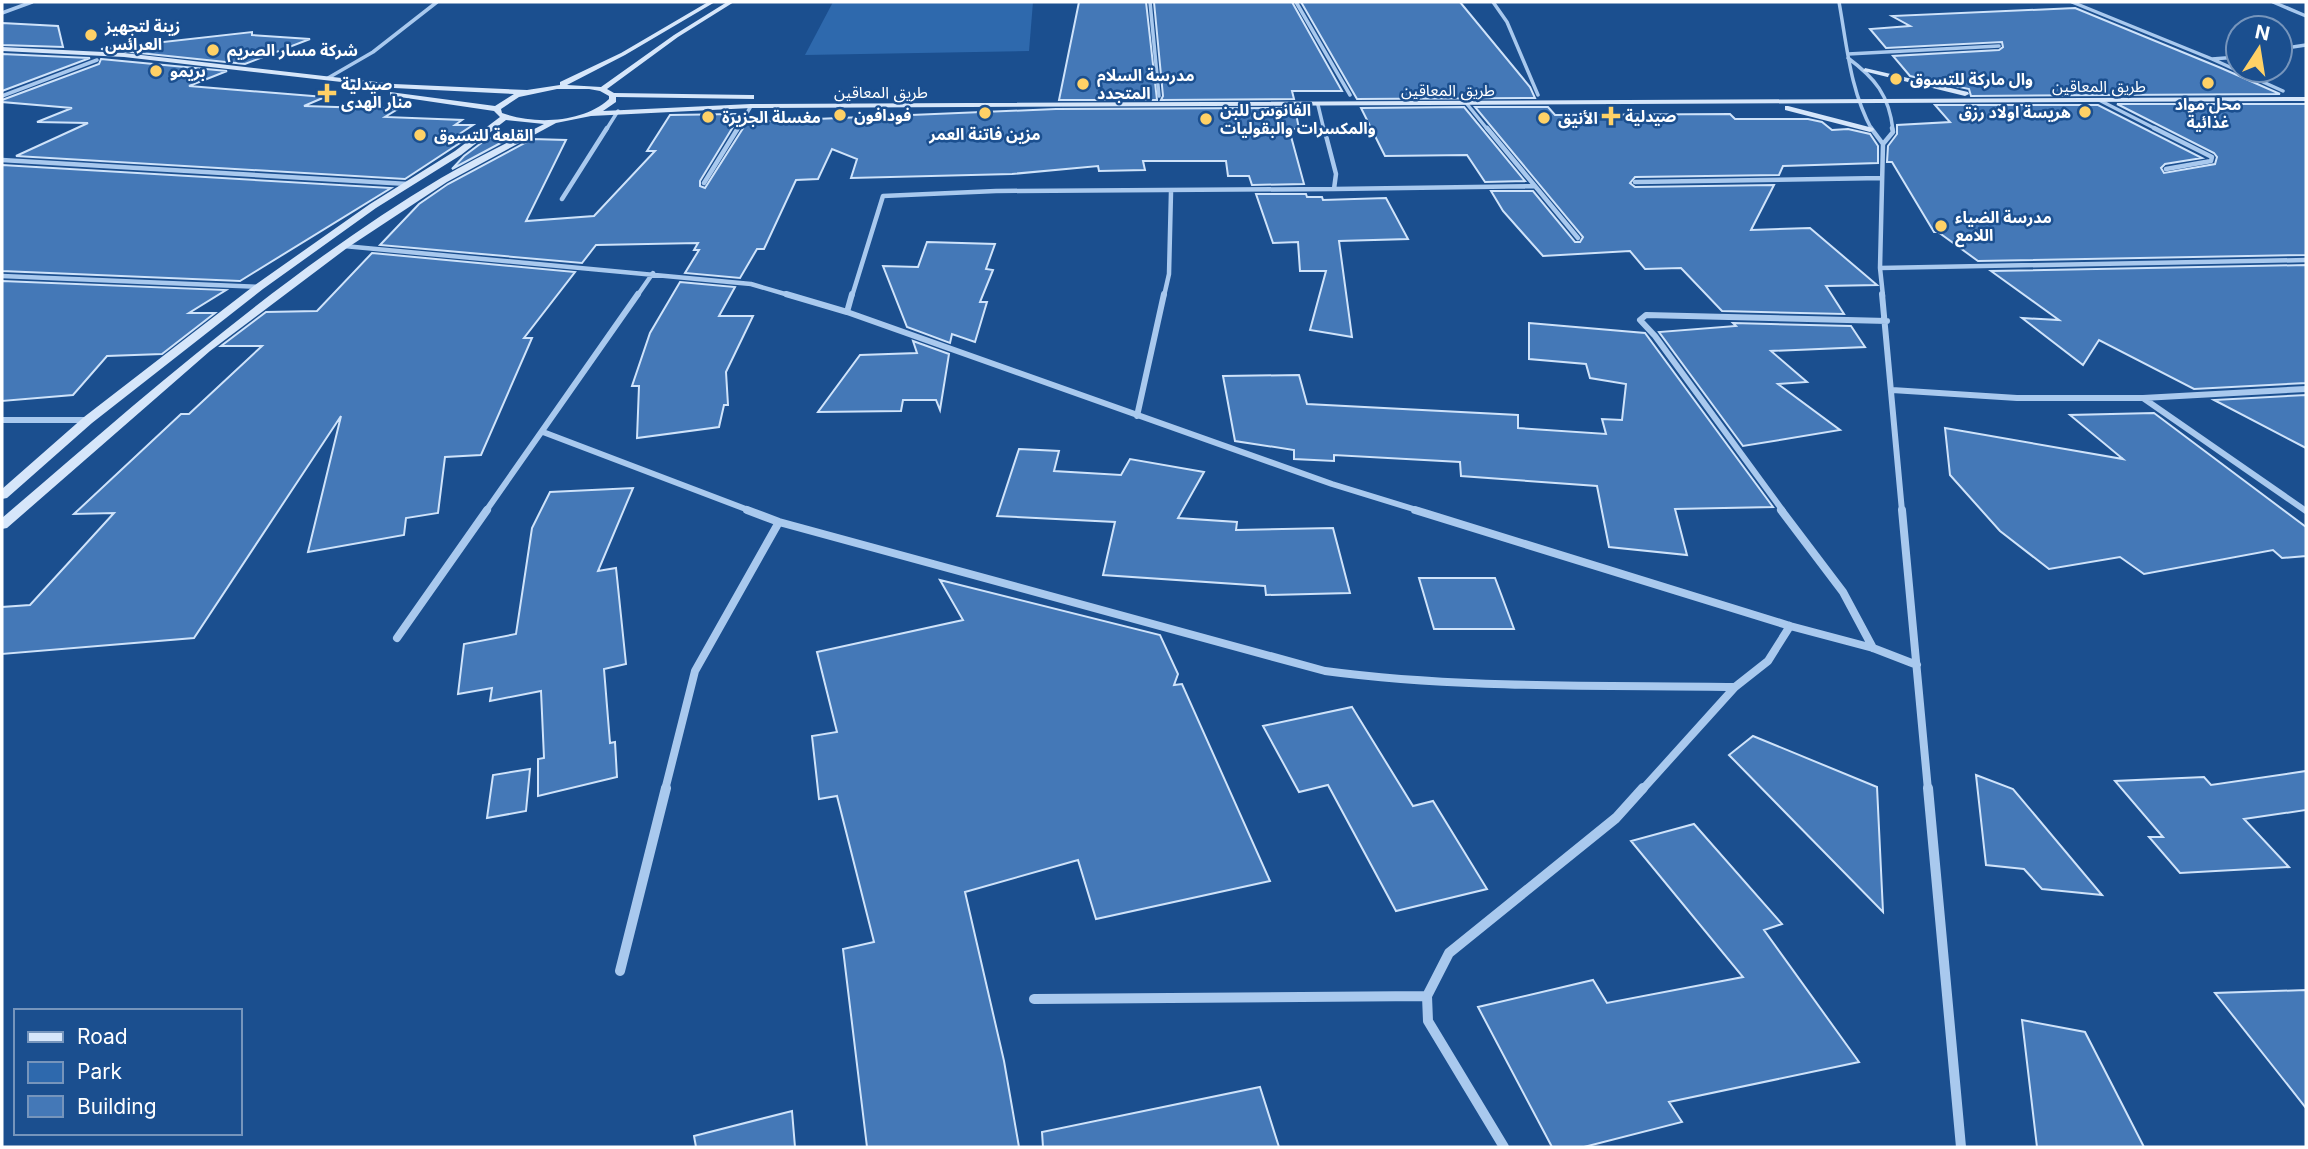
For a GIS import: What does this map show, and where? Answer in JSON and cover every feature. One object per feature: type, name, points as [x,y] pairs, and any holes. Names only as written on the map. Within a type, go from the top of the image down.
[{"type":"street","points":[[2,13],[32,2]]},
{"type":"street","points":[[328,78],[373,52],[437,2]]},
{"type":"street","points":[[556,87],[623,54],[712,2]]},
{"type":"street","points":[[601,89],[676,36],[731,2]]},
{"type":"street","points":[[1150,2],[1159,96]]},
{"type":"street","points":[[1296,2],[1350,95]]},
{"type":"street","points":[[1493,2],[1507,22],[1538,95]]},
{"type":"street","points":[[1839,2],[1848,70],[1870,130],[1883,144]]},
{"type":"street","points":[[2072,2],[2283,91]]},
{"type":"street","points":[[2273,2],[2306,16]]},
{"type":"street","points":[[1848,56],[1999,46]]},
{"type":"street","points":[[2,48],[124,55],[466,91],[527,92],[556,87],[601,89],[612,95],[613,100],[609,104],[590,114]]},
{"type":"street","points":[[2,55],[97,60],[256,76],[501,113],[526,121],[555,121]]},
{"type":"street","points":[[1848,56],[1865,70],[1888,98],[1893,132],[1883,144],[1880,268],[1887,321],[1961,1147]]},
{"type":"street","points":[[2211,59],[2224,58]]},
{"type":"street","points":[[2,96],[97,60]]},
{"type":"street","points":[[1865,70],[1965,94]]},
{"type":"street","name":"طريق المعاقين","points":[[1888,98],[1965,94],[2306,90]]},
{"type":"street","points":[[2,495],[88,421],[260,287],[351,221],[458,153],[501,113],[506,100],[527,92]]},
{"type":"street","name":"طريق المعاقين","points":[[612,95],[1538,95],[2306,99]]},
{"type":"street","name":"طريق المعاقين","points":[[555,121],[618,111],[751,106],[1763,103],[1857,98]]},
{"type":"street","points":[[2099,100],[2212,157],[2211,161],[2198,165],[2165,169]]},
{"type":"street","points":[[1763,103],[1870,130]]},
{"type":"street","points":[[1467,104],[1578,238]]},
{"type":"street","points":[[1318,105],[1336,174],[1334,189]]},
{"type":"street","points":[[704,183],[751,106]]},
{"type":"street","points":[[562,199],[618,111]]},
{"type":"street","points":[[2,525],[205,349],[344,246],[444,180],[555,121]]},
{"type":"street","points":[[2,160],[408,184]]},
{"type":"street","points":[[1635,182],[1882,178]]},
{"type":"street","points":[[847,312],[883,196],[996,191],[1171,192],[1535,186]]},
{"type":"street","points":[[1138,415],[1169,274],[1171,192]]},
{"type":"street","points":[[344,246],[751,284],[847,312],[1332,484],[1790,626],[1872,648],[1917,665]]},
{"type":"street","points":[[1880,268],[2306,260]]},
{"type":"street","points":[[397,638],[653,273]]},
{"type":"street","points":[[2,275],[260,287]]},
{"type":"street","points":[[1872,648],[1843,592],[1708,412],[1655,335],[1640,320],[1646,315],[1887,321]]},
{"type":"street","points":[[1892,390],[2017,398],[2143,398],[2306,389]]},
{"type":"street","points":[[2143,398],[2306,511]]},
{"type":"street","points":[[2,420],[88,421]]},
{"type":"street","points":[[543,432],[779,522],[1336,673],[1442,685],[1530,688],[1735,687]]},
{"type":"street","points":[[620,971],[695,671],[779,522]]},
{"type":"street","points":[[1504,1147],[1428,1021],[1427,996],[1449,953],[1616,818],[1735,687],[1755,675],[1772,659],[1790,626]]},
{"type":"street","points":[[1034,999],[1427,996]]},
{"type":"green space","points":[[833,2],[1033,2],[1029,51],[805,55]]},
{"type":"building","points":[[1079,2],[1146,2],[1157,100],[1059,100]]},
{"type":"building","points":[[1154,2],[1292,2],[1342,91],[1292,91],[1294,99],[1161,100],[1163,96]]},
{"type":"building","points":[[1301,2],[1460,2],[1530,87],[1535,98],[1357,99]]},
{"type":"building","points":[[2075,8],[2224,69],[2224,84],[2257,84],[2280,94],[1971,96],[1969,89],[1910,76],[1893,56],[1999,50],[2003,47],[2002,42],[1886,48],[1870,29],[1910,26],[1892,16]]},
{"type":"building","points":[[2,23],[58,26],[63,47],[2,45]]},
{"type":"building","points":[[252,32],[252,35],[310,39],[245,64],[101,49]]},
{"type":"building","points":[[2,54],[90,58],[2,91]]},
{"type":"building","points":[[101,59],[227,71],[189,86],[325,97],[304,106],[398,109],[385,117],[462,120],[455,125],[473,125],[455,137],[469,137],[405,179],[16,156],[88,123],[37,122],[72,108],[2,100],[99,64]]},
{"type":"building","points":[[2117,104],[2306,104],[2306,255],[1978,261],[1938,232],[1934,232],[1892,162],[1887,162],[1888,146],[1897,134],[1897,125],[1950,122],[1935,105],[2098,105],[2202,158],[2165,164],[2161,168],[2164,173],[2215,164],[2217,157],[2214,153]]},
{"type":"building","points":[[1464,107],[1525,181],[1485,182],[1467,155],[1385,156],[1361,108]]},
{"type":"building","points":[[1475,107],[1548,107],[1555,115],[1730,114],[1735,119],[1808,119],[1822,122],[1832,130],[1848,129],[1870,134],[1878,146],[1878,163],[1783,166],[1779,175],[1635,177],[1630,183],[1635,187],[1774,185],[1751,230],[1810,228],[1877,285],[1826,286],[1844,314],[1722,311],[1681,268],[1645,269],[1630,251],[1543,256],[1503,211],[1491,191],[1533,191],[1575,242],[1580,242],[1583,237]]},
{"type":"building","points":[[1295,108],[1299,129],[1289,129],[1304,184],[1252,185],[1249,176],[1228,176],[1226,161],[1143,161],[1145,170],[1099,171],[1098,166],[1012,174],[851,178],[857,159],[832,149],[818,179],[796,180],[764,249],[757,249],[740,278],[685,273],[699,250],[694,250],[698,243],[596,245],[582,263],[380,245],[419,204],[448,184],[532,139],[566,140],[526,221],[594,216],[655,151],[647,151],[670,115],[735,114],[730,122],[736,122],[700,181],[700,186],[705,188],[747,122],[1056,109]]},
{"type":"building","points":[[488,138],[510,138],[452,169],[464,156]]},
{"type":"building","points":[[2,165],[391,188],[240,281],[2,271]]},
{"type":"building","points":[[1256,194],[1306,194],[1307,197],[1322,197],[1323,200],[1386,198],[1408,239],[1339,241],[1352,337],[1310,330],[1326,271],[1300,271],[1298,242],[1273,243]]},
{"type":"building","points":[[927,242],[995,244],[986,269],[993,270],[980,302],[987,302],[975,342],[952,334],[950,343],[907,327],[883,266],[918,267]]},
{"type":"building","points":[[372,253],[575,272],[524,338],[532,338],[481,455],[445,457],[438,513],[406,518],[404,535],[308,552],[341,416],[194,638],[2,654],[2,607],[30,605],[114,513],[74,514],[181,414],[189,414],[262,346],[221,346],[266,312],[317,311]]},
{"type":"building","points":[[2306,265],[2306,383],[2194,389],[2099,340],[2083,365],[2022,318],[2059,320],[1991,271]]},
{"type":"building","points":[[2,281],[226,290],[189,313],[215,313],[162,354],[107,356],[73,395],[2,401]]},
{"type":"building","points":[[680,282],[735,287],[719,316],[753,316],[726,372],[728,405],[724,405],[719,427],[637,438],[639,386],[632,386],[650,333]]},
{"type":"building","points":[[1529,323],[1645,333],[1773,507],[1675,509],[1687,555],[1609,547],[1597,486],[1461,476],[1460,462],[1334,455],[1334,461],[1294,459],[1294,450],[1235,441],[1223,376],[1299,375],[1307,404],[1518,415],[1518,428],[1606,434],[1602,419],[1622,420],[1626,384],[1590,378],[1586,364],[1529,359]]},
{"type":"building","points":[[1733,323],[1851,326],[1865,347],[1771,351],[1807,382],[1778,384],[1840,430],[1743,446],[1659,332],[1736,326]]},
{"type":"building","points":[[913,341],[949,354],[940,410],[936,400],[903,400],[901,411],[818,412],[860,355],[917,353]]},
{"type":"building","points":[[2306,395],[2306,448],[2214,400]]},
{"type":"building","points":[[2154,413],[2306,527],[2306,556],[2282,558],[2273,550],[2144,574],[2120,557],[2049,569],[2000,531],[1950,475],[1945,428],[2123,459],[2070,415]]},
{"type":"building","points":[[1019,449],[1059,451],[1054,471],[1121,475],[1130,459],[1204,472],[1178,518],[1237,522],[1236,530],[1333,528],[1350,593],[1266,595],[1265,586],[1103,575],[1115,522],[997,516]]},
{"type":"building","points":[[633,488],[598,571],[616,568],[626,664],[604,669],[610,743],[615,742],[617,777],[538,796],[538,759],[544,758],[541,691],[490,701],[492,688],[458,694],[464,644],[516,634],[532,528],[550,492]]},
{"type":"building","points":[[1419,578],[1495,578],[1514,629],[1434,629]]},
{"type":"building","points":[[940,580],[1160,635],[1178,674],[1174,685],[1182,684],[1270,881],[1096,919],[1078,860],[965,892],[1004,1061],[1019,1147],[867,1147],[843,949],[874,942],[837,796],[819,799],[812,736],[837,732],[817,652],[963,620]]},
{"type":"building","points":[[1352,707],[1413,806],[1433,801],[1487,889],[1396,911],[1328,785],[1299,792],[1263,726]]},
{"type":"building","points":[[1753,736],[1877,787],[1883,912],[1729,755]]},
{"type":"building","points":[[530,769],[526,811],[487,818],[493,775]]},
{"type":"building","points":[[2306,771],[2306,810],[2244,819],[2289,867],[2180,873],[2149,837],[2163,837],[2115,781],[2204,777],[2211,785]]},
{"type":"building","points":[[1976,775],[2013,789],[2102,895],[2042,889],[2024,869],[1986,865]]},
{"type":"building","points":[[1694,824],[1782,924],[1764,930],[1859,1062],[1669,1102],[1682,1122],[1584,1147],[1552,1147],[1478,1007],[1593,980],[1607,1003],[1743,977],[1631,841]]},
{"type":"building","points":[[2306,990],[2306,1108],[2215,993]]},
{"type":"building","points":[[2022,1020],[2085,1032],[2144,1147],[2037,1147]]},
{"type":"building","points":[[1260,1087],[1279,1147],[1043,1147],[1042,1132]]},
{"type":"building","points":[[792,1111],[795,1147],[696,1147],[694,1136]]},
{"type":"place","name":"زينة لتجهيز العرائس","points":[[91,35]]},
{"type":"place","name":"شركة مسار الصريم","points":[[213,50]]},
{"type":"place","name":"بريمو","points":[[156,71]]},
{"type":"place","name":"وال ماركة للتسوق","points":[[1896,79]]},
{"type":"place","name":"محل مواد غذائية","points":[[2208,83]]},
{"type":"place","name":"مدرسة السلام المتجدد","points":[[1083,84]]},
{"type":"place","name":"صيدلية منار الهدى","points":[[327,93]]},
{"type":"place","name":"هريسة اولاد رزق","points":[[2085,112]]},
{"type":"place","name":"مزين فاتنة العمر","points":[[985,113]]},
{"type":"place","name":"فودافون","points":[[840,115]]},
{"type":"place","name":"صيدلية","points":[[1611,116]]},
{"type":"place","name":"مغسلة الجزيرة","points":[[708,117]]},
{"type":"place","name":"الأنيق","points":[[1544,118]]},
{"type":"place","name":"الفانوس للبن والمكسرات والبقوليات","points":[[1206,119]]},
{"type":"place","name":"القلعة للتسوق","points":[[420,135]]},
{"type":"place","name":"مدرسة الضياء اللامع","points":[[1941,226]]}]
